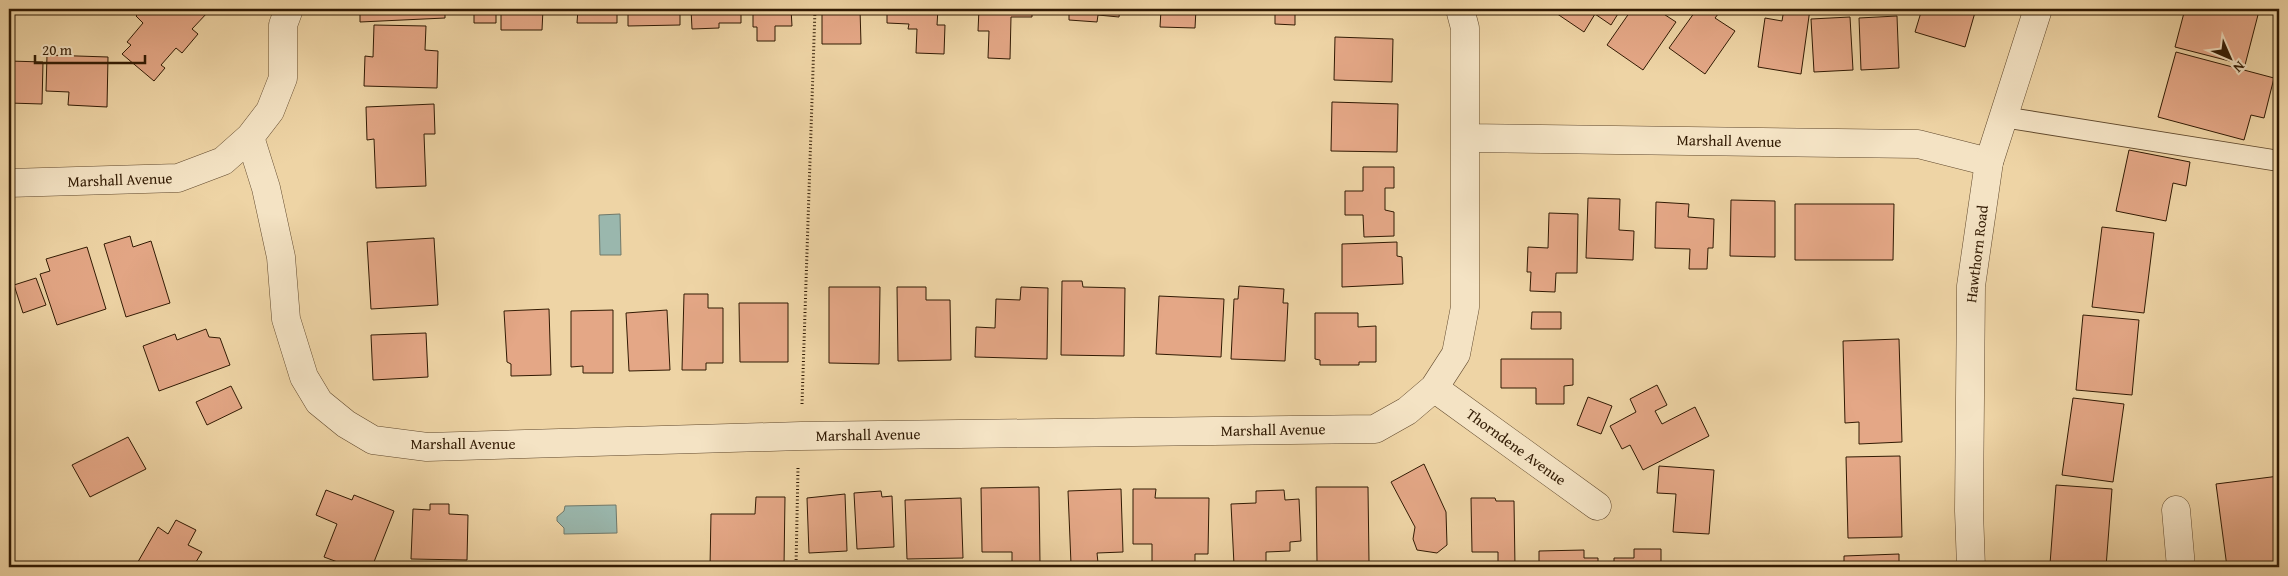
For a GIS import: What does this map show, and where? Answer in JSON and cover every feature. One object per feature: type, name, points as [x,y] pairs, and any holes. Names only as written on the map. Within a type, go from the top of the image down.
[{"type":"street","name":"Marshall Avenue","points":[[9,183],[178,178],[223,161],[250,137],[270,111],[283,78],[283,25],[289,9]]},
{"type":"street","name":"Marshall Avenue","points":[[250,137],[266,188],[281,257],[286,319],[304,377],[319,402],[346,424],[373,440],[427,447],[801,436],[1375,429],[1408,411],[1434,388],[1456,354],[1466,307],[1465,28],[1460,9]]},
{"type":"street","name":"Hawthorn Road","points":[[1971,567],[1968,511],[1971,286],[1990,162],[2002,117],[2038,9]]},
{"type":"street","name":"Marshall Avenue","points":[[1466,138],[1918,144],[1990,162]]},
{"type":"street","name":"Thorndene Avenue","points":[[1434,388],[1597,506]]},
{"type":"street","points":[[2176,510],[2181,567]]},
{"type":"lane","points":[[2002,117],[2279,161]]},
{"type":"path","points":[[796,567],[797,472],[801,436],[815,9]]},
{"type":"water","points":[[620,214],[621,255],[600,255],[599,215]]},
{"type":"water","points":[[616,505],[617,533],[564,534],[564,528],[557,521],[557,517],[564,511],[565,506]]},
{"type":"building","points":[[142,9],[204,9],[208,12],[192,29],[198,34],[182,53],[176,48],[161,65],[165,68],[154,81],[122,54],[131,45],[127,42],[143,23],[136,16]]},
{"type":"building","points":[[360,9],[445,9],[445,18],[360,22]]},
{"type":"building","points":[[474,9],[496,9],[496,23],[474,23]]},
{"type":"building","points":[[501,9],[543,9],[542,30],[501,30]]},
{"type":"building","points":[[578,9],[617,9],[617,23],[577,23]]},
{"type":"building","points":[[628,9],[680,9],[680,25],[628,26]]},
{"type":"building","points":[[691,9],[741,9],[741,23],[719,23],[719,28],[692,29]]},
{"type":"building","points":[[753,9],[791,9],[792,26],[775,26],[775,41],[757,41],[757,27],[753,27]]},
{"type":"building","points":[[822,9],[860,9],[861,44],[822,44]]},
{"type":"building","points":[[887,9],[938,9],[937,25],[945,25],[944,54],[916,53],[917,29],[908,29],[909,24],[887,23]]},
{"type":"building","points":[[979,9],[1032,9],[1032,17],[1011,17],[1010,59],[988,58],[989,31],[978,31]]},
{"type":"building","points":[[1069,9],[1120,9],[1119,17],[1098,15],[1097,22],[1069,20]]},
{"type":"building","points":[[1138,9],[1196,9],[1195,28],[1160,27],[1161,10]]},
{"type":"building","points":[[1219,9],[1265,9],[1265,14],[1219,12]]},
{"type":"building","points":[[1275,9],[1295,9],[1295,25],[1275,24]]},
{"type":"building","points":[[1298,9],[1354,9],[1353,10]]},
{"type":"building","points":[[1550,9],[1621,9],[1611,25],[1595,14],[1584,32]]},
{"type":"building","points":[[1632,9],[1656,9],[1676,22],[1643,70],[1607,45]]},
{"type":"building","points":[[1697,9],[1722,9],[1715,18],[1735,31],[1705,74],[1669,48]]},
{"type":"building","points":[[1784,9],[1810,9],[1801,74],[1758,67],[1765,18],[1782,21]]},
{"type":"building","points":[[1922,9],[1976,9],[1965,47],[1915,32]]},
{"type":"building","points":[[2185,9],[2249,9],[2259,11],[2245,65],[2175,47]]},
{"type":"building","points":[[1897,16],[1899,68],[1861,70],[1859,18]]},
{"type":"building","points":[[1850,17],[1853,70],[1814,72],[1811,19]]},
{"type":"building","points":[[374,25],[426,26],[425,50],[438,51],[437,88],[364,86],[365,56],[373,57]]},
{"type":"building","points":[[1335,37],[1393,39],[1392,82],[1334,80]]},
{"type":"building","points":[[2176,52],[2274,78],[2264,118],[2251,115],[2244,140],[2158,117]]},
{"type":"building","points":[[47,55],[108,57],[107,107],[68,105],[69,92],[46,91]]},
{"type":"building","points":[[9,61],[43,62],[42,104],[9,103]]},
{"type":"building","points":[[1332,102],[1398,104],[1397,152],[1331,151]]},
{"type":"building","points":[[434,104],[435,134],[424,134],[426,186],[376,188],[374,139],[367,140],[366,107]]},
{"type":"building","points":[[2129,150],[2190,162],[2186,186],[2173,183],[2166,221],[2116,211]]},
{"type":"building","points":[[1363,167],[1394,167],[1394,188],[1385,188],[1385,210],[1394,212],[1394,236],[1364,237],[1363,215],[1345,215],[1345,191],[1363,191]]},
{"type":"building","points":[[1588,198],[1620,199],[1619,230],[1634,231],[1633,260],[1586,258]]},
{"type":"building","points":[[1731,200],[1775,201],[1775,257],[1730,256]]},
{"type":"building","points":[[1656,202],[1689,204],[1688,217],[1714,219],[1713,248],[1708,248],[1707,269],[1689,269],[1690,249],[1655,248]]},
{"type":"building","points":[[1795,204],[1894,204],[1893,260],[1795,260]]},
{"type":"building","points":[[1549,213],[1578,214],[1577,273],[1556,273],[1555,292],[1530,291],[1531,272],[1527,272],[1528,247],[1548,248]]},
{"type":"building","points":[[2102,227],[2154,233],[2144,313],[2092,307]]},
{"type":"building","points":[[130,236],[133,247],[151,241],[170,303],[126,317],[104,244]]},
{"type":"building","points":[[434,238],[438,305],[371,309],[367,242]]},
{"type":"building","points":[[1397,242],[1397,256],[1402,257],[1403,284],[1342,287],[1342,244]]},
{"type":"building","points":[[87,247],[106,309],[57,325],[40,274],[50,271],[46,259]]},
{"type":"building","points":[[36,278],[46,305],[23,313],[14,285]]},
{"type":"building","points":[[1062,281],[1082,281],[1083,287],[1125,288],[1124,356],[1061,355]]},
{"type":"building","points":[[1239,286],[1284,289],[1283,303],[1288,303],[1285,361],[1231,359],[1234,299],[1238,299]]},
{"type":"building","points":[[9,287],[11,310],[9,310]]},
{"type":"building","points":[[829,287],[880,287],[879,364],[829,363]]},
{"type":"building","points":[[897,287],[926,287],[926,300],[950,300],[951,360],[898,361]]},
{"type":"building","points":[[1021,287],[1048,288],[1047,359],[975,357],[976,327],[995,328],[996,299],[1020,300]]},
{"type":"building","points":[[684,294],[708,294],[708,308],[723,308],[723,363],[706,363],[706,370],[682,370]]},
{"type":"building","points":[[1159,296],[1224,299],[1221,357],[1156,354]]},
{"type":"building","points":[[739,303],[788,303],[788,362],[740,362]]},
{"type":"building","points":[[549,309],[551,375],[511,376],[511,364],[507,362],[504,311]]},
{"type":"building","points":[[613,310],[613,373],[583,373],[583,366],[571,367],[571,311]]},
{"type":"building","points":[[667,310],[670,370],[629,371],[626,313]]},
{"type":"building","points":[[1532,312],[1561,312],[1561,329],[1531,329]]},
{"type":"building","points":[[1315,313],[1358,313],[1358,327],[1376,326],[1376,362],[1359,362],[1359,365],[1320,365],[1320,360],[1315,359]]},
{"type":"building","points":[[2083,315],[2139,320],[2132,395],[2076,390]]},
{"type":"building","points":[[206,329],[209,337],[220,338],[230,365],[159,391],[143,346],[175,334],[177,340]]},
{"type":"building","points":[[426,333],[428,377],[373,380],[371,335]]},
{"type":"building","points":[[1899,339],[1902,442],[1859,444],[1859,422],[1845,423],[1843,341]]},
{"type":"building","points":[[1501,359],[1573,359],[1573,385],[1564,386],[1564,404],[1536,404],[1536,388],[1501,388]]},
{"type":"building","points":[[1657,385],[1667,405],[1655,411],[1662,424],[1695,407],[1709,436],[1643,470],[1630,445],[1622,449],[1610,426],[1636,412],[1630,399]]},
{"type":"building","points":[[231,386],[242,408],[207,425],[196,402]]},
{"type":"building","points":[[1588,397],[1612,406],[1601,434],[1577,425]]},
{"type":"building","points":[[2073,398],[2124,404],[2113,482],[2062,475]]},
{"type":"building","points":[[128,437],[146,469],[90,497],[72,465]]},
{"type":"building","points":[[1900,456],[1902,537],[1848,538],[1846,457]]},
{"type":"building","points":[[1424,464],[1446,512],[1447,545],[1437,553],[1417,550],[1413,539],[1415,527],[1391,482]]},
{"type":"building","points":[[1659,466],[1714,470],[1709,534],[1673,532],[1676,494],[1657,493]]},
{"type":"building","points":[[2279,476],[2279,564],[2266,565],[2266,567],[2227,567],[2216,484]]},
{"type":"building","points":[[2056,485],[2112,489],[2106,567],[2050,564]]},
{"type":"building","points":[[1039,487],[1040,564],[1012,565],[1012,552],[982,552],[981,488]]},
{"type":"building","points":[[1316,487],[1368,487],[1369,562],[1317,562]]},
{"type":"building","points":[[1121,489],[1123,552],[1097,553],[1098,563],[1071,564],[1068,491]]},
{"type":"building","points":[[1133,489],[1156,489],[1155,498],[1209,498],[1208,554],[1195,554],[1195,567],[1152,567],[1152,544],[1133,544]]},
{"type":"building","points":[[326,490],[352,500],[354,495],[394,511],[372,567],[351,567],[324,557],[337,524],[316,515]]},
{"type":"building","points":[[1284,490],[1285,500],[1299,499],[1301,541],[1290,542],[1290,551],[1266,552],[1266,564],[1234,565],[1231,504],[1256,503],[1256,491]]},
{"type":"building","points":[[881,491],[882,497],[892,496],[894,547],[857,549],[854,493]]},
{"type":"building","points":[[845,494],[847,551],[809,553],[807,498]]},
{"type":"building","points":[[756,497],[785,497],[784,567],[710,567],[711,514],[755,514]]},
{"type":"building","points":[[961,498],[963,558],[907,559],[905,500]]},
{"type":"building","points":[[1471,498],[1495,498],[1496,501],[1514,501],[1515,567],[1498,567],[1498,552],[1472,552]]},
{"type":"building","points":[[430,504],[449,504],[449,514],[468,515],[467,560],[411,559],[413,509],[430,510]]},
{"type":"building","points":[[176,520],[196,530],[188,545],[202,552],[193,567],[135,567],[158,527],[168,534]]},
{"type":"building","points":[[1634,549],[1661,549],[1661,567],[1614,567],[1614,558],[1634,558]]},
{"type":"building","points":[[1584,550],[1584,558],[1598,558],[1598,567],[1539,567],[1539,551]]},
{"type":"building","points":[[1899,554],[1899,567],[1844,567],[1844,556]]},
{"type":"building","points":[[501,563],[548,563],[548,567],[501,567]]}]
